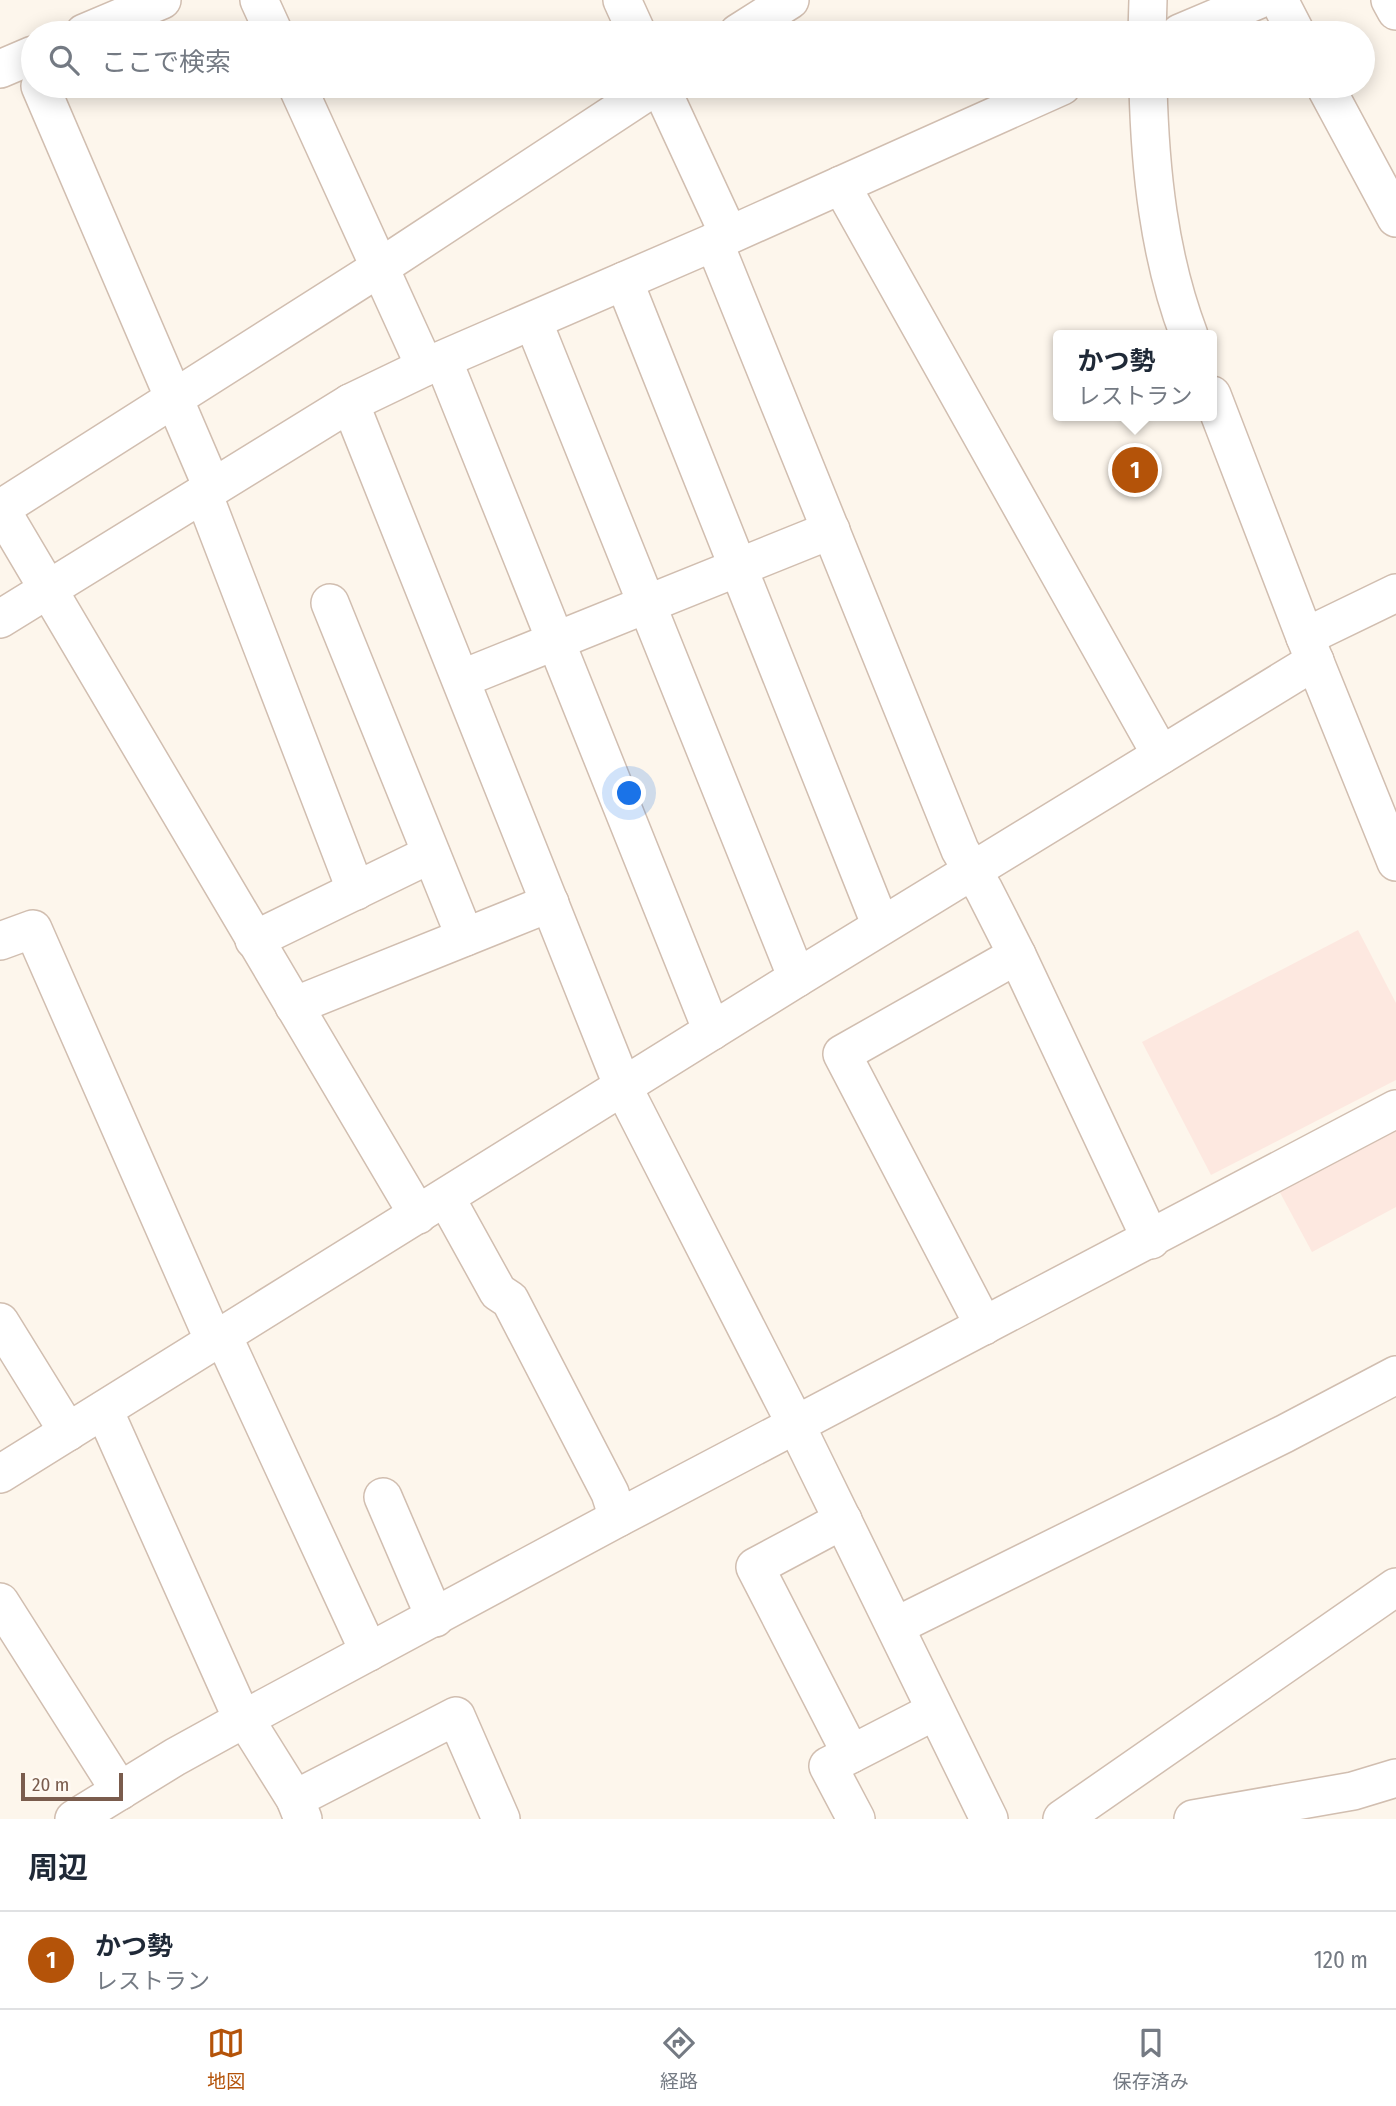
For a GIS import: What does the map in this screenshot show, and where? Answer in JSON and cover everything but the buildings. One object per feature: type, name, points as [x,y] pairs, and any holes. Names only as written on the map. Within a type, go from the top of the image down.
[{"type":"street","points":[[112,21],[162,0]]},
{"type":"street","points":[[259,0],[269,21]]},
{"type":"street","points":[[622,0],[632,21]]},
{"type":"street","points":[[757,21],[790,0]]},
{"type":"street","points":[[1147,21],[1148,0]]},
{"type":"street","points":[[1209,21],[1258,0]]},
{"type":"street","points":[[1279,0],[1290,21]]},
{"type":"street","points":[[1390,0],[1396,11]]},
{"type":"street","points":[[35,98],[175,397],[356,891]]},
{"type":"street","points":[[302,98],[379,268],[434,364],[556,640],[712,1031]]},
{"type":"street","points":[[618,1518],[610,1493],[510,1300],[498,1292],[432,1206],[294,1006],[0,508],[379,268],[640,98]]},
{"type":"street","points":[[663,98],[722,238],[831,530],[960,850],[1017,955],[1151,1240]]},
{"type":"street","points":[[0,620],[350,403],[1035,98]]},
{"type":"street","points":[[1148,98],[1152,170],[1160,224],[1188,330]]},
{"type":"street","points":[[1331,98],[1396,218]]},
{"type":"street","points":[[842,185],[1161,755]]},
{"type":"street","points":[[624,281],[881,926]]},
{"type":"street","points":[[533,321],[797,978]]},
{"type":"street","points":[[350,403],[623,1087],[796,1425],[989,1819]]},
{"type":"street","points":[[1217,408],[1396,862]]},
{"type":"street","points":[[461,679],[831,530]]},
{"type":"street","points":[[0,1474],[1161,755],[1310,649],[1396,593]]},
{"type":"street","points":[[330,603],[465,937]]},
{"type":"street","points":[[254,940],[431,855]]},
{"type":"street","points":[[294,1006],[550,903]]},
{"type":"street","points":[[0,941],[33,929],[218,1339],[369,1652]]},
{"type":"street","points":[[984,1326],[842,1054],[1017,955]]},
{"type":"street","points":[[74,1819],[244,1719],[618,1518],[1396,1109]]},
{"type":"street","points":[[0,1322],[68,1432]]},
{"type":"street","points":[[896,1626],[1284,1434],[1396,1375]]},
{"type":"street","points":[[104,1409],[244,1719],[299,1809],[456,1716],[501,1819]]},
{"type":"street","points":[[383,1497],[435,1618]]},
{"type":"street","points":[[843,1520],[755,1567],[851,1754]]},
{"type":"street","points":[[1083,1813],[1396,1587]]},
{"type":"street","points":[[0,1602],[120,1791]]},
{"type":"street","points":[[856,1819],[828,1766],[935,1711]]},
{"type":"street","points":[[1193,1819],[1353,1791],[1396,1778]]},
{"type":"shaded area","points":[[1358,930],[1396,1003],[1396,1080],[1211,1175],[1142,1042]]},
{"type":"shaded area","points":[[1396,1123],[1396,1207],[1312,1252],[1277,1187]]},
{"type":"place","name":"かつ勢","points":[[1135,470]]}]
